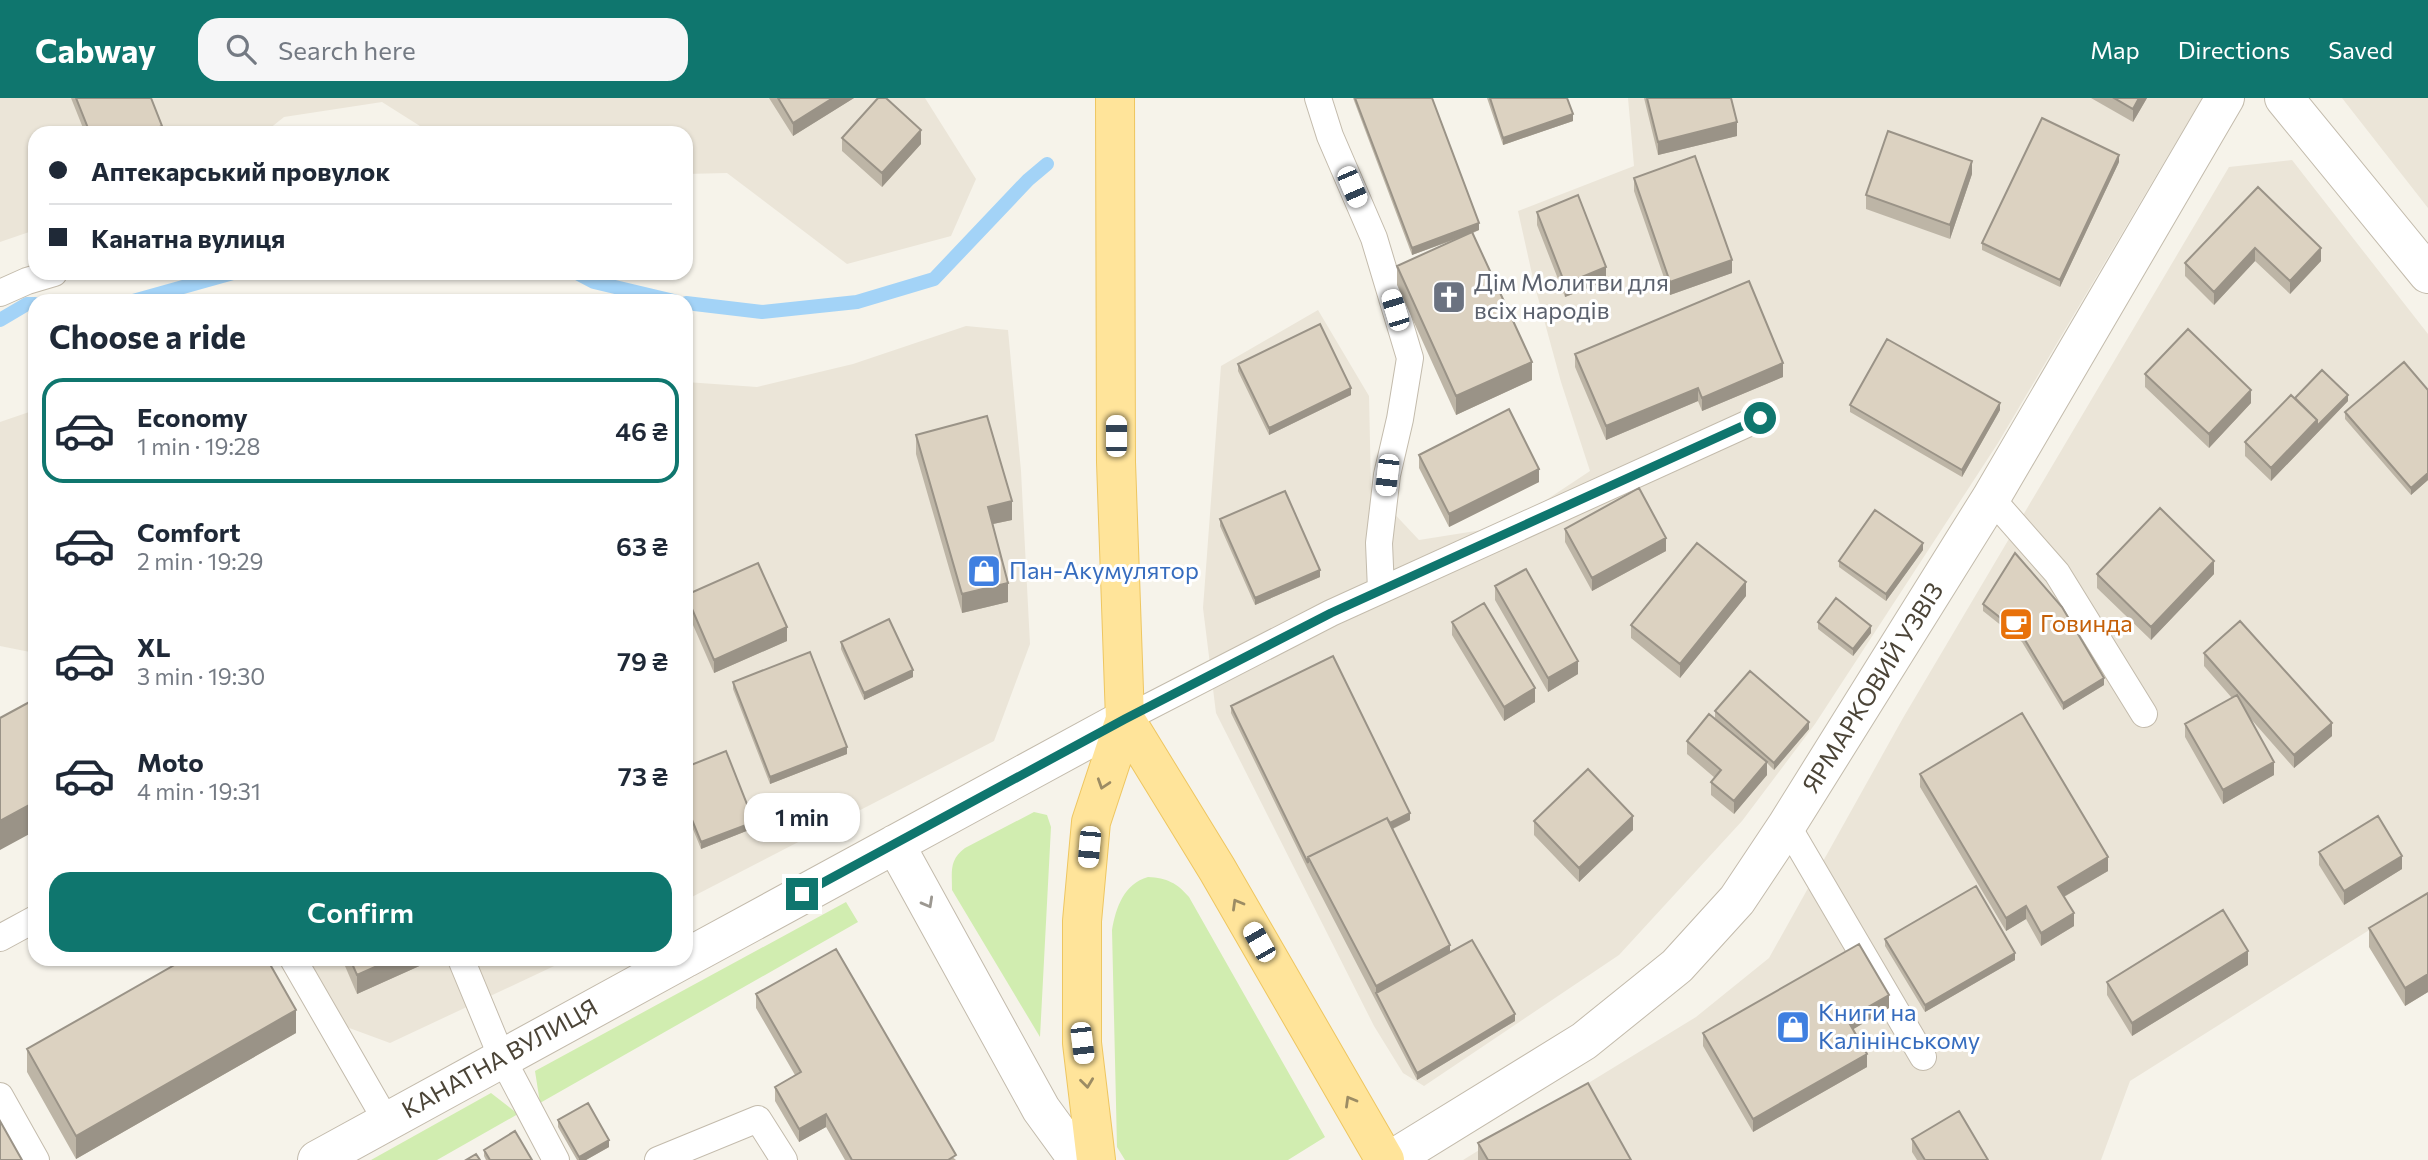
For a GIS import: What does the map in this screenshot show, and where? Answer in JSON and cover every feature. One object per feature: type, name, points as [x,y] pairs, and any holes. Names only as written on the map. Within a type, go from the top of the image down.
[{"type":"main road","points":[[1096,1160],[1082,1043],[1082,921],[1091,822],[1125,719],[1116,462],[1115,98]]},
{"type":"main road","points":[[1125,719],[1217,869],[1385,1160]]},
{"type":"street","name":"ЯРМАРКОВИЙ УЗВІЗ","points":[[1391,1160],[1584,1041],[1677,966],[1737,900],[1787,825],[1991,498],[2225,98]]},
{"type":"street","points":[[2284,98],[2428,274]]},
{"type":"street","name":"КАНАТНА ВУЛИЦЯ","points":[[693,954],[1125,719]]},
{"type":"street","points":[[895,844],[1041,1109],[1078,1160]]},
{"type":"street","name":"КАНАТНА ВУЛИЦЯ","points":[[317,1160],[670,966]]},
{"type":"lane","points":[[1318,98],[1330,136],[1374,238],[1410,358],[1387,475],[1379,543],[1381,590]]},
{"type":"lane","points":[[0,293],[30,280]]},
{"type":"lane","points":[[1125,719],[1331,613],[1760,418]]},
{"type":"lane","points":[[1991,498],[2057,573],[2144,714]]},
{"type":"lane","points":[[1787,825],[1923,1057]]},
{"type":"lane","points":[[0,937],[28,923]]},
{"type":"lane","points":[[297,966],[387,1122]]},
{"type":"lane","points":[[464,966],[502,1058],[556,1160]]},
{"type":"lane","points":[[0,1096],[36,1160]]},
{"type":"lane","points":[[658,1160],[758,1119],[784,1160]]},
{"type":"shaded area","points":[[0,98],[925,98],[976,179],[951,236],[847,264],[727,173],[693,174],[693,126],[420,126],[382,102],[284,117],[273,126],[28,126],[28,232],[0,242]]},
{"type":"shaded area","points":[[1628,98],[2202,98],[1998,443],[1815,724],[1742,821],[1619,955],[1424,1086],[1403,1073],[1374,1026],[1216,713],[1203,608],[1221,366],[1318,310],[1369,396],[1371,489],[1419,540],[1507,526],[1590,471],[1561,382],[1518,211],[1634,166]]},
{"type":"shaded area","points":[[2342,98],[2428,98],[2428,208]]},
{"type":"shaded area","points":[[2292,160],[2428,334],[2428,893],[2130,1081],[2101,1160],[1463,1160],[1696,1017],[1769,958],[1903,718],[2229,167]]},
{"type":"shaded area","points":[[966,326],[1008,330],[1021,471],[1030,644],[994,741],[693,896],[693,382],[757,387],[853,364]]},
{"type":"shaded area","points":[[28,412],[28,652],[0,646],[0,422]]},
{"type":"shaded area","points":[[304,966],[554,966],[390,1043],[333,1022]]},
{"type":"green space","points":[[1034,812],[1047,815],[1051,827],[1040,1037],[952,890],[953,866],[960,852]]},
{"type":"green space","points":[[1148,877],[1171,882],[1189,897],[1325,1137],[1288,1160],[1125,1160],[1117,1147],[1112,930],[1122,898],[1133,885]]},
{"type":"green space","points":[[846,902],[858,922],[540,1103],[535,1071]]},
{"type":"green space","points":[[491,1093],[518,1114],[437,1160],[371,1160]]},
{"type":"building","points":[[76,98],[151,98],[162,126],[87,126]]},
{"type":"building","points":[[778,98],[833,98],[793,123]]},
{"type":"building","points":[[878,98],[886,98],[921,130],[882,173],[842,138]]},
{"type":"building","points":[[1355,98],[1432,98],[1479,223],[1412,248]]},
{"type":"building","points":[[1490,98],[1567,98],[1573,114],[1503,138]]},
{"type":"building","points":[[1647,98],[1731,98],[1737,122],[1658,142]]},
{"type":"building","points":[[2114,98],[2139,98],[2133,109]]},
{"type":"building","points":[[2042,118],[2119,155],[2060,280],[1982,243]]},
{"type":"building","points":[[1888,131],[1972,161],[1950,225],[1866,195]]},
{"type":"building","points":[[1695,156],[1732,260],[1670,282],[1634,178]]},
{"type":"building","points":[[2258,187],[2321,248],[2290,281],[2255,248],[2214,292],[2185,263]]},
{"type":"building","points":[[1578,195],[1606,267],[1565,284],[1537,212]]},
{"type":"building","points":[[1472,232],[1532,362],[1456,396],[1397,266]]},
{"type":"building","points":[[1749,281],[1783,363],[1702,398],[1698,388],[1606,426],[1575,354]]},
{"type":"building","points":[[1320,324],[1351,388],[1269,428],[1238,364]]},
{"type":"building","points":[[2188,329],[2251,390],[2209,434],[2145,374]]},
{"type":"building","points":[[1887,339],[2000,403],[1962,470],[1850,405]]},
{"type":"building","points":[[2404,362],[2428,390],[2428,473],[2411,488],[2345,412]]},
{"type":"building","points":[[2322,370],[2348,395],[2317,426],[2317,420],[2295,398]]},
{"type":"building","points":[[2291,395],[2317,420],[2271,468],[2245,442]]},
{"type":"building","points":[[1509,409],[1539,469],[1449,514],[1419,455]]},
{"type":"building","points":[[987,416],[1012,501],[988,507],[1008,583],[962,594],[916,435]]},
{"type":"building","points":[[1639,488],[1666,538],[1592,578],[1565,529]]},
{"type":"building","points":[[1285,491],[1320,570],[1255,598],[1220,519]]},
{"type":"building","points":[[2160,508],[2214,561],[2151,627],[2097,574]]},
{"type":"building","points":[[1875,510],[1923,543],[1886,594],[1839,561]]},
{"type":"building","points":[[1697,543],[1746,582],[1680,664],[1631,625]]},
{"type":"building","points":[[2015,553],[2062,607],[2104,678],[2063,703],[2022,635],[1983,604]]},
{"type":"building","points":[[758,563],[787,627],[714,660],[693,611],[693,592]]},
{"type":"building","points":[[1526,569],[1578,661],[1548,678],[1495,586]]},
{"type":"building","points":[[1836,598],[1871,626],[1853,649],[1818,622]]},
{"type":"building","points":[[1484,603],[1535,688],[1504,707],[1452,622]]},
{"type":"building","points":[[889,619],[913,670],[864,693],[841,642]]},
{"type":"building","points":[[2240,621],[2332,723],[2294,755],[2204,653]]},
{"type":"building","points":[[810,652],[847,747],[770,777],[733,682]]},
{"type":"building","points":[[1333,656],[1410,813],[1390,823],[1387,818],[1308,857],[1308,863],[1231,706]]},
{"type":"building","points":[[1750,671],[1809,722],[1774,763],[1715,711]]},
{"type":"building","points":[[2237,695],[2274,762],[2223,790],[2185,724]]},
{"type":"building","points":[[28,703],[28,806],[0,821],[0,718]]},
{"type":"building","points":[[2022,713],[2108,857],[2058,887],[2074,913],[2041,933],[2026,906],[2006,918],[1920,774]]},
{"type":"building","points":[[1709,714],[1767,762],[1734,801],[1711,782],[1721,770],[1687,741]]},
{"type":"building","points":[[726,751],[754,822],[701,842],[693,822],[693,764]]},
{"type":"building","points":[[1588,769],[1633,816],[1579,868],[1534,821]]},
{"type":"building","points":[[2378,816],[2402,856],[2344,891],[2319,852]]},
{"type":"building","points":[[1387,818],[1450,945],[1376,986],[1308,857]]},
{"type":"building","points":[[1976,886],[2015,953],[1925,1005],[1885,939]]},
{"type":"building","points":[[2428,893],[2428,974],[2405,988],[2369,928]]},
{"type":"building","points":[[2223,910],[2248,951],[2132,1023],[2107,982]]},
{"type":"building","points":[[1472,940],[1515,1014],[1417,1073],[1376,993]]},
{"type":"building","points":[[1859,944],[1889,995],[1847,1019],[1867,1054],[1753,1119],[1703,1033]]},
{"type":"building","points":[[836,949],[956,1155],[948,1160],[852,1160],[826,1114],[799,1129],[775,1087],[801,1072],[756,994]]},
{"type":"building","points":[[173,966],[271,966],[296,1010],[76,1136],[27,1049]]},
{"type":"building","points":[[353,966],[377,966],[357,975]]},
{"type":"building","points":[[1588,1083],[1631,1160],[1488,1160],[1478,1143]]},
{"type":"building","points":[[588,1103],[609,1140],[579,1157],[558,1120]]},
{"type":"building","points":[[1959,1111],[1988,1160],[1925,1160],[1912,1139]]},
{"type":"building","points":[[0,1121],[22,1160],[0,1160]]},
{"type":"building","points":[[515,1131],[532,1160],[490,1160],[484,1150]]},
{"type":"building","points":[[476,1154],[480,1160],[466,1160]]},
{"type":"waterway","points":[[693,304],[762,312],[857,302],[934,279],[1028,180],[1047,164]]},
{"type":"waterway","points":[[158,294],[208,280]]},
{"type":"waterway","points":[[590,280],[645,294]]},
{"type":"waterway","points":[[0,320],[28,304]]},
{"type":"place","name":"Дім Молитви для всіх народів","points":[[1449,297]]},
{"type":"place","name":"Пан-Акумулятор","points":[[984,571]]},
{"type":"place","name":"Говинда","points":[[2016,624]]},
{"type":"place","name":"Книги на Калінінському","points":[[1793,1027]]},
{"type":"route","points":[[802,894],[1125,719],[1331,613],[1760,418]]}]
